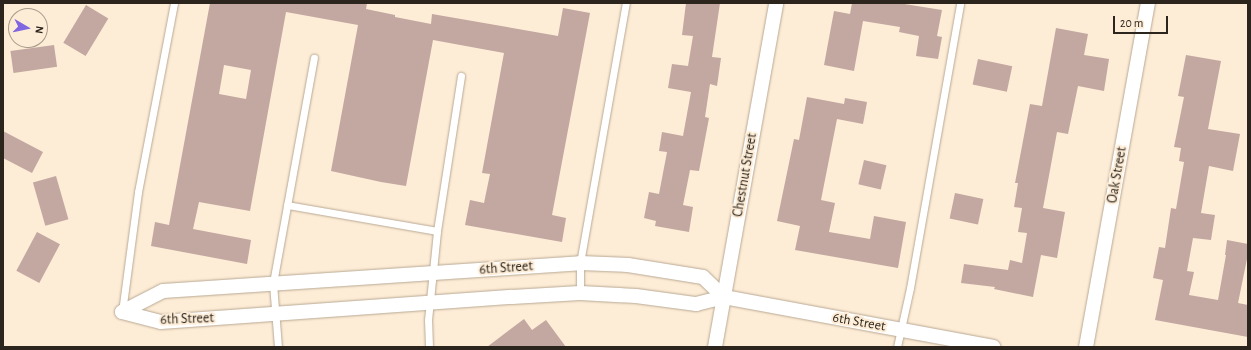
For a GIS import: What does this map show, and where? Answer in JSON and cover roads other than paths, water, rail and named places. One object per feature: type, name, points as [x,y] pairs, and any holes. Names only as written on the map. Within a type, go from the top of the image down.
[{"type":"street","name":"Chestnut Street","points":[[715,347],[776,3]]},
{"type":"street","name":"Oak Street","points":[[1086,347],[1148,3]]},
{"type":"street","name":"6th Street","points":[[122,312],[163,291],[580,263],[628,265],[702,277],[724,297]]},
{"type":"street","name":"6th Street","points":[[122,312],[161,322],[580,293],[636,296],[696,304],[724,297],[993,347]]},
{"type":"lane","points":[[122,312],[138,192],[174,3]]},
{"type":"lane","points":[[580,293],[580,263],[626,3]]},
{"type":"lane","points":[[897,347],[910,288],[960,3]]},
{"type":"lane","points":[[278,347],[273,283],[314,58]]},
{"type":"lane","points":[[429,347],[429,303],[432,272],[461,76]]},
{"type":"lane","points":[[287,205],[437,231]]}]
